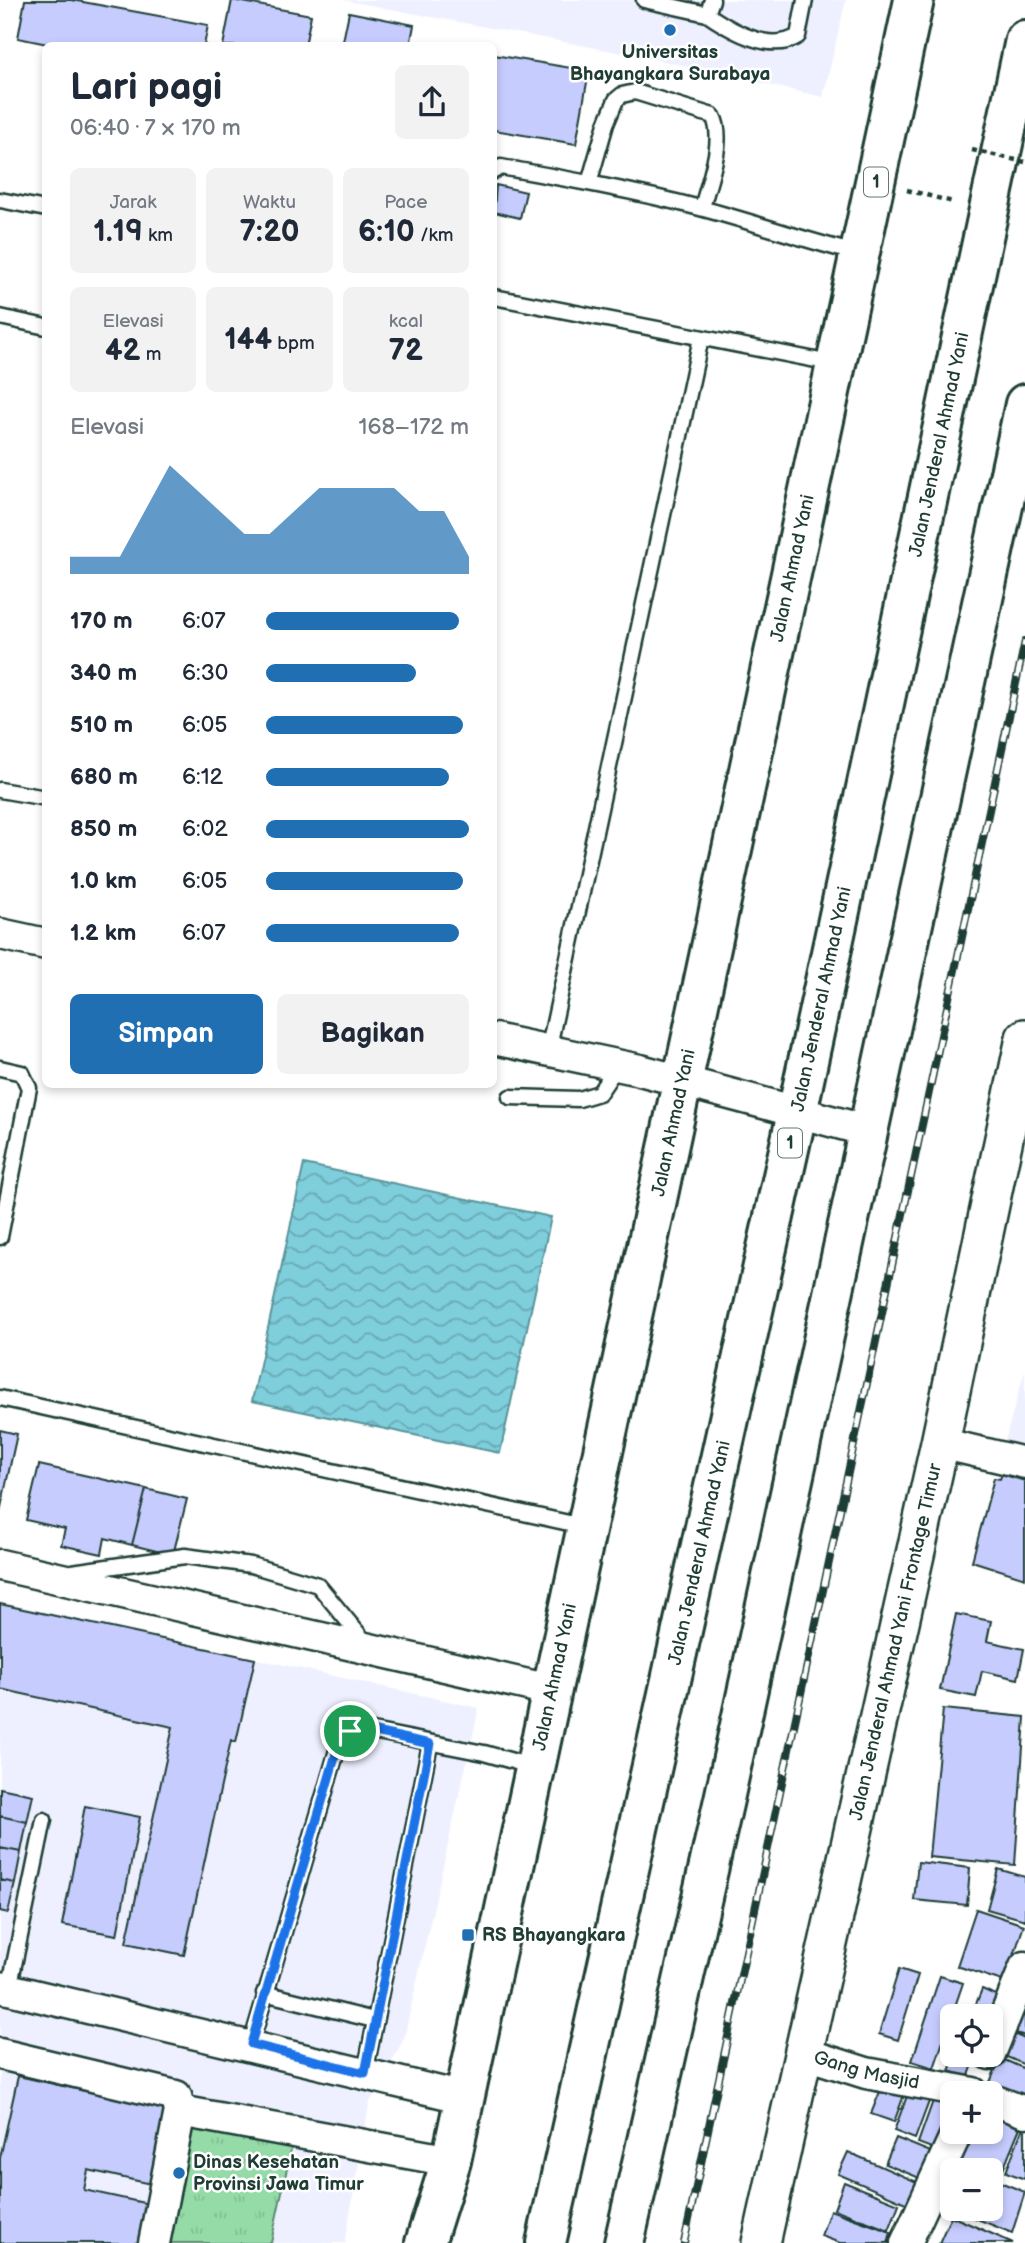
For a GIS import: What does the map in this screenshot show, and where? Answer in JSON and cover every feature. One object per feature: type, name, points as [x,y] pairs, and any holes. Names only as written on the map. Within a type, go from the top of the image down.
[{"type":"highway","name":"Jalan Ahmad Yani","points":[[425,2243],[451,2161],[465,2098],[550,1690],[684,1082],[914,0]]},
{"type":"highway","name":"Jalan Jenderal Ahmad Yani","points":[[546,2243],[789,1111],[1025,40]]},
{"type":"highway","points":[[624,2243],[1025,404]]},
{"type":"street","points":[[0,934],[42,943]]},
{"type":"street","name":"Jalan Jenderal Ahmad Yani Frontage Timur","points":[[761,2243],[940,1443],[1025,1038]]},
{"type":"street","points":[[497,1040],[618,1065],[868,1131]]},
{"type":"street","points":[[940,1443],[1025,1464]]},
{"type":"street","points":[[0,1565],[550,1690]]},
{"type":"street","points":[[1003,2021],[1025,1966]]},
{"type":"street","points":[[4,1988],[251,2044],[465,2098]]},
{"type":"street","name":"Gang Masjid","points":[[803,2053],[866,2073],[940,2087]]},
{"type":"street","points":[[0,2054],[173,2093],[180,2111],[154,2243]]},
{"type":"street","points":[[1003,2104],[1025,2112]]},
{"type":"street","points":[[180,2111],[451,2161]]},
{"type":"street","points":[[906,2243],[951,2144]]},
{"type":"lane","points":[[644,0],[709,7],[745,36],[790,41],[798,36],[805,0]]},
{"type":"lane","points":[[589,183],[612,107],[622,95],[635,92],[713,116],[716,149],[702,208]]},
{"type":"lane","points":[[497,169],[501,167],[589,183],[702,208],[788,236],[861,254]]},
{"type":"lane","points":[[0,201],[42,208]]},
{"type":"lane","points":[[497,298],[838,365]]},
{"type":"lane","points":[[0,317],[42,326]]},
{"type":"lane","points":[[548,1051],[701,338]]},
{"type":"lane","points":[[0,790],[42,796]]},
{"type":"lane","points":[[510,1097],[579,1099],[599,1093],[618,1065]]},
{"type":"lane","points":[[0,1068],[22,1073],[29,1088],[0,1237]]},
{"type":"lane","points":[[0,1398],[587,1527]]},
{"type":"lane","points":[[46,1576],[185,1556],[251,1565],[318,1585],[369,1647]]},
{"type":"lane","points":[[251,2044],[341,1737],[350,1731],[362,1729],[484,1753],[535,1768]]},
{"type":"lane","points":[[365,2073],[430,1744]]},
{"type":"lane","points":[[4,1988],[44,1820]]},
{"type":"lane","points":[[264,1993],[374,2021]]},
{"type":"path","points":[[968,164],[971,150],[1025,162]]},
{"type":"path","points":[[876,183],[959,203]]},
{"type":"shaded area","name":"Universitas Bhayangkara Surabaya","points":[[343,0],[846,0],[823,97],[659,60]]},
{"type":"shaded area","points":[[1025,1370],[1025,1459],[1001,1454]]},
{"type":"shaded area","points":[[0,1602],[479,1708],[404,2038],[369,2104],[345,2243],[0,2243]]},
{"type":"green space","points":[[185,2123],[292,2145],[271,2243],[160,2243]]},
{"type":"water","points":[[304,1164],[551,1217],[500,1453],[252,1401]]},
{"type":"building","points":[[25,0],[72,0],[208,25],[205,42],[42,43],[18,38]]},
{"type":"building","points":[[232,0],[311,15],[306,42],[224,42]]},
{"type":"building","points":[[349,12],[414,25],[411,42],[343,42]]},
{"type":"building","points":[[497,56],[589,71],[576,144],[497,131]]},
{"type":"building","points":[[497,185],[526,192],[520,218],[497,213]]},
{"type":"building","points":[[0,1430],[17,1434],[0,1512]]},
{"type":"building","points":[[39,1465],[146,1489],[132,1545],[105,1538],[102,1554],[61,1545],[65,1529],[26,1520]]},
{"type":"building","points":[[1002,1474],[1025,1481],[1025,1578],[972,1561],[994,1478],[1000,1479]]},
{"type":"building","points":[[146,1489],[187,1499],[173,1555],[132,1545]]},
{"type":"building","points":[[0,1604],[255,1659],[236,1742],[231,1740],[184,1955],[126,1943],[173,1727],[0,1689]]},
{"type":"building","points":[[956,1614],[991,1621],[987,1641],[1024,1649],[1018,1679],[982,1671],[976,1697],[940,1690]]},
{"type":"building","points":[[943,1709],[1025,1717],[1015,1865],[929,1857]]},
{"type":"building","points":[[0,1788],[33,1795],[27,1822],[0,1816]]},
{"type":"building","points":[[85,1806],[140,1817],[117,1935],[62,1925]]},
{"type":"building","points":[[0,1816],[27,1822],[21,1852],[0,1848]]},
{"type":"building","points":[[0,1848],[21,1852],[15,1883],[0,1880]]},
{"type":"building","points":[[918,1862],[970,1868],[967,1905],[914,1900]]},
{"type":"building","points":[[998,1869],[1025,1877],[1025,1920],[987,1909]]},
{"type":"building","points":[[0,1880],[15,1883],[8,1913],[0,1911]]},
{"type":"building","points":[[976,1909],[1024,1925],[1005,1982],[957,1966]]},
{"type":"building","points":[[899,1969],[918,1975],[898,2040],[879,2034]]},
{"type":"building","points":[[940,1976],[963,1983],[956,2004],[940,2004],[940,2050],[934,2068],[912,2061]]},
{"type":"building","points":[[982,1989],[1000,1997],[996,2004],[976,2004]]},
{"type":"building","points":[[1020,2012],[1025,2014],[1025,2036],[1013,2032]]},
{"type":"building","points":[[1009,2032],[1025,2039],[1025,2065],[1003,2055],[1003,2047]]},
{"type":"building","points":[[1003,2059],[1025,2069],[1025,2102],[1003,2093],[1003,2081],[990,2081],[996,2067],[1003,2067]]},
{"type":"building","points":[[951,2067],[972,2067],[968,2078],[949,2071]]},
{"type":"building","points":[[18,2076],[176,2111],[160,2186],[88,2170],[84,2190],[158,2206],[150,2243],[0,2243],[0,2158]]},
{"type":"building","points":[[885,2079],[907,2087],[894,2122],[871,2114]]},
{"type":"building","points":[[938,2087],[940,2144],[945,2144],[942,2152],[918,2143]]},
{"type":"building","points":[[910,2088],[931,2096],[915,2139],[894,2131]]},
{"type":"building","points":[[1003,2118],[1021,2125],[1003,2169],[1003,2158],[959,2158],[964,2144],[1003,2144]]},
{"type":"building","points":[[1025,2122],[1025,2179],[1006,2172]]},
{"type":"building","points":[[896,2138],[938,2155],[927,2181],[885,2164]]},
{"type":"building","points":[[848,2152],[917,2182],[908,2204],[838,2174]]},
{"type":"building","points":[[844,2182],[899,2204],[889,2230],[834,2209]]},
{"type":"building","points":[[1003,2183],[1025,2192],[1012,2233],[982,2221],[1003,2221]]},
{"type":"building","points":[[830,2210],[891,2232],[888,2243],[840,2243],[821,2236]]},
{"type":"building","points":[[949,2221],[962,2221],[1013,2243],[939,2243]]},
{"type":"railway","points":[[684,2243],[1025,641]]},
{"type":"place","name":"Universitas Bhayangkara Surabaya","points":[[670,30]]},
{"type":"place","name":"RS Bhayangkara","points":[[468,1935]]},
{"type":"place","name":"Dinas Kesehatan Provinsi Jawa Timur","points":[[179,2173]]},
{"type":"route","points":[[362,1729],[430,1744],[371,2031],[365,2073],[251,2044],[341,1737],[350,1731],[362,1729]]}]
